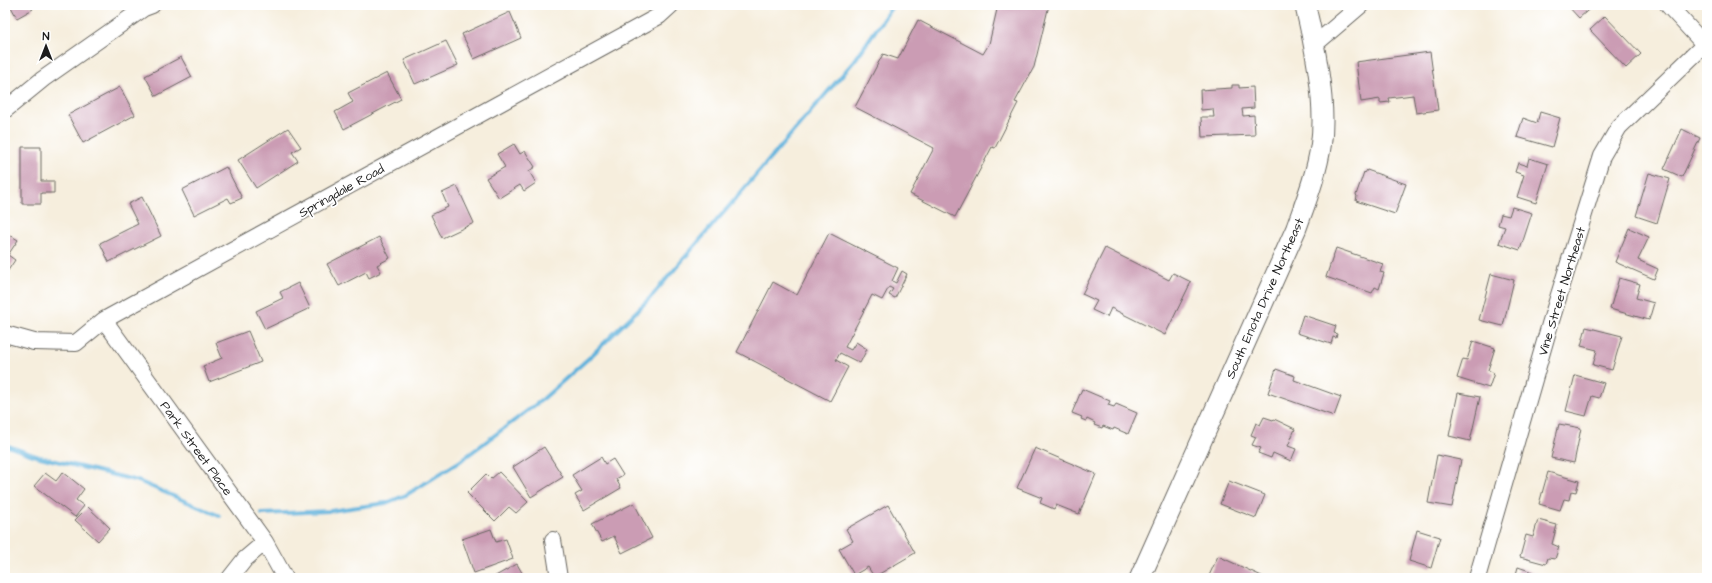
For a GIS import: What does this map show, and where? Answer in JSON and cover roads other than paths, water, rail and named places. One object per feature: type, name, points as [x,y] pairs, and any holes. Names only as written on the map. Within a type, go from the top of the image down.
[{"type":"main road","name":"South Enota Drive Northeast","points":[[1140,578],[1296,229],[1314,177],[1321,144],[1322,123],[1320,75],[1305,5]]},
{"type":"street","points":[[5,110],[42,79],[144,8],[152,5]]},
{"type":"street","name":"Springdale Road","points":[[5,334],[34,342],[76,343],[104,320],[658,16],[670,5]]},
{"type":"street","points":[[1313,46],[1361,5]]},
{"type":"street","points":[[1668,5],[1705,41]]},
{"type":"street","name":"Vine Street Northeast","points":[[1477,578],[1550,324],[1602,156],[1619,126],[1699,50],[1705,41]]},
{"type":"street","name":"Park Street Place","points":[[104,320],[265,542],[286,578]]},
{"type":"street","points":[[554,540],[559,578]]},
{"type":"street","points":[[230,578],[246,559],[265,542]]},
{"type":"waterway","points":[[262,514],[330,511],[386,503],[406,495],[459,462],[543,399],[590,357],[650,298],[855,60],[893,5]]},
{"type":"waterway","points":[[5,445],[36,456],[138,481],[220,516]]}]
